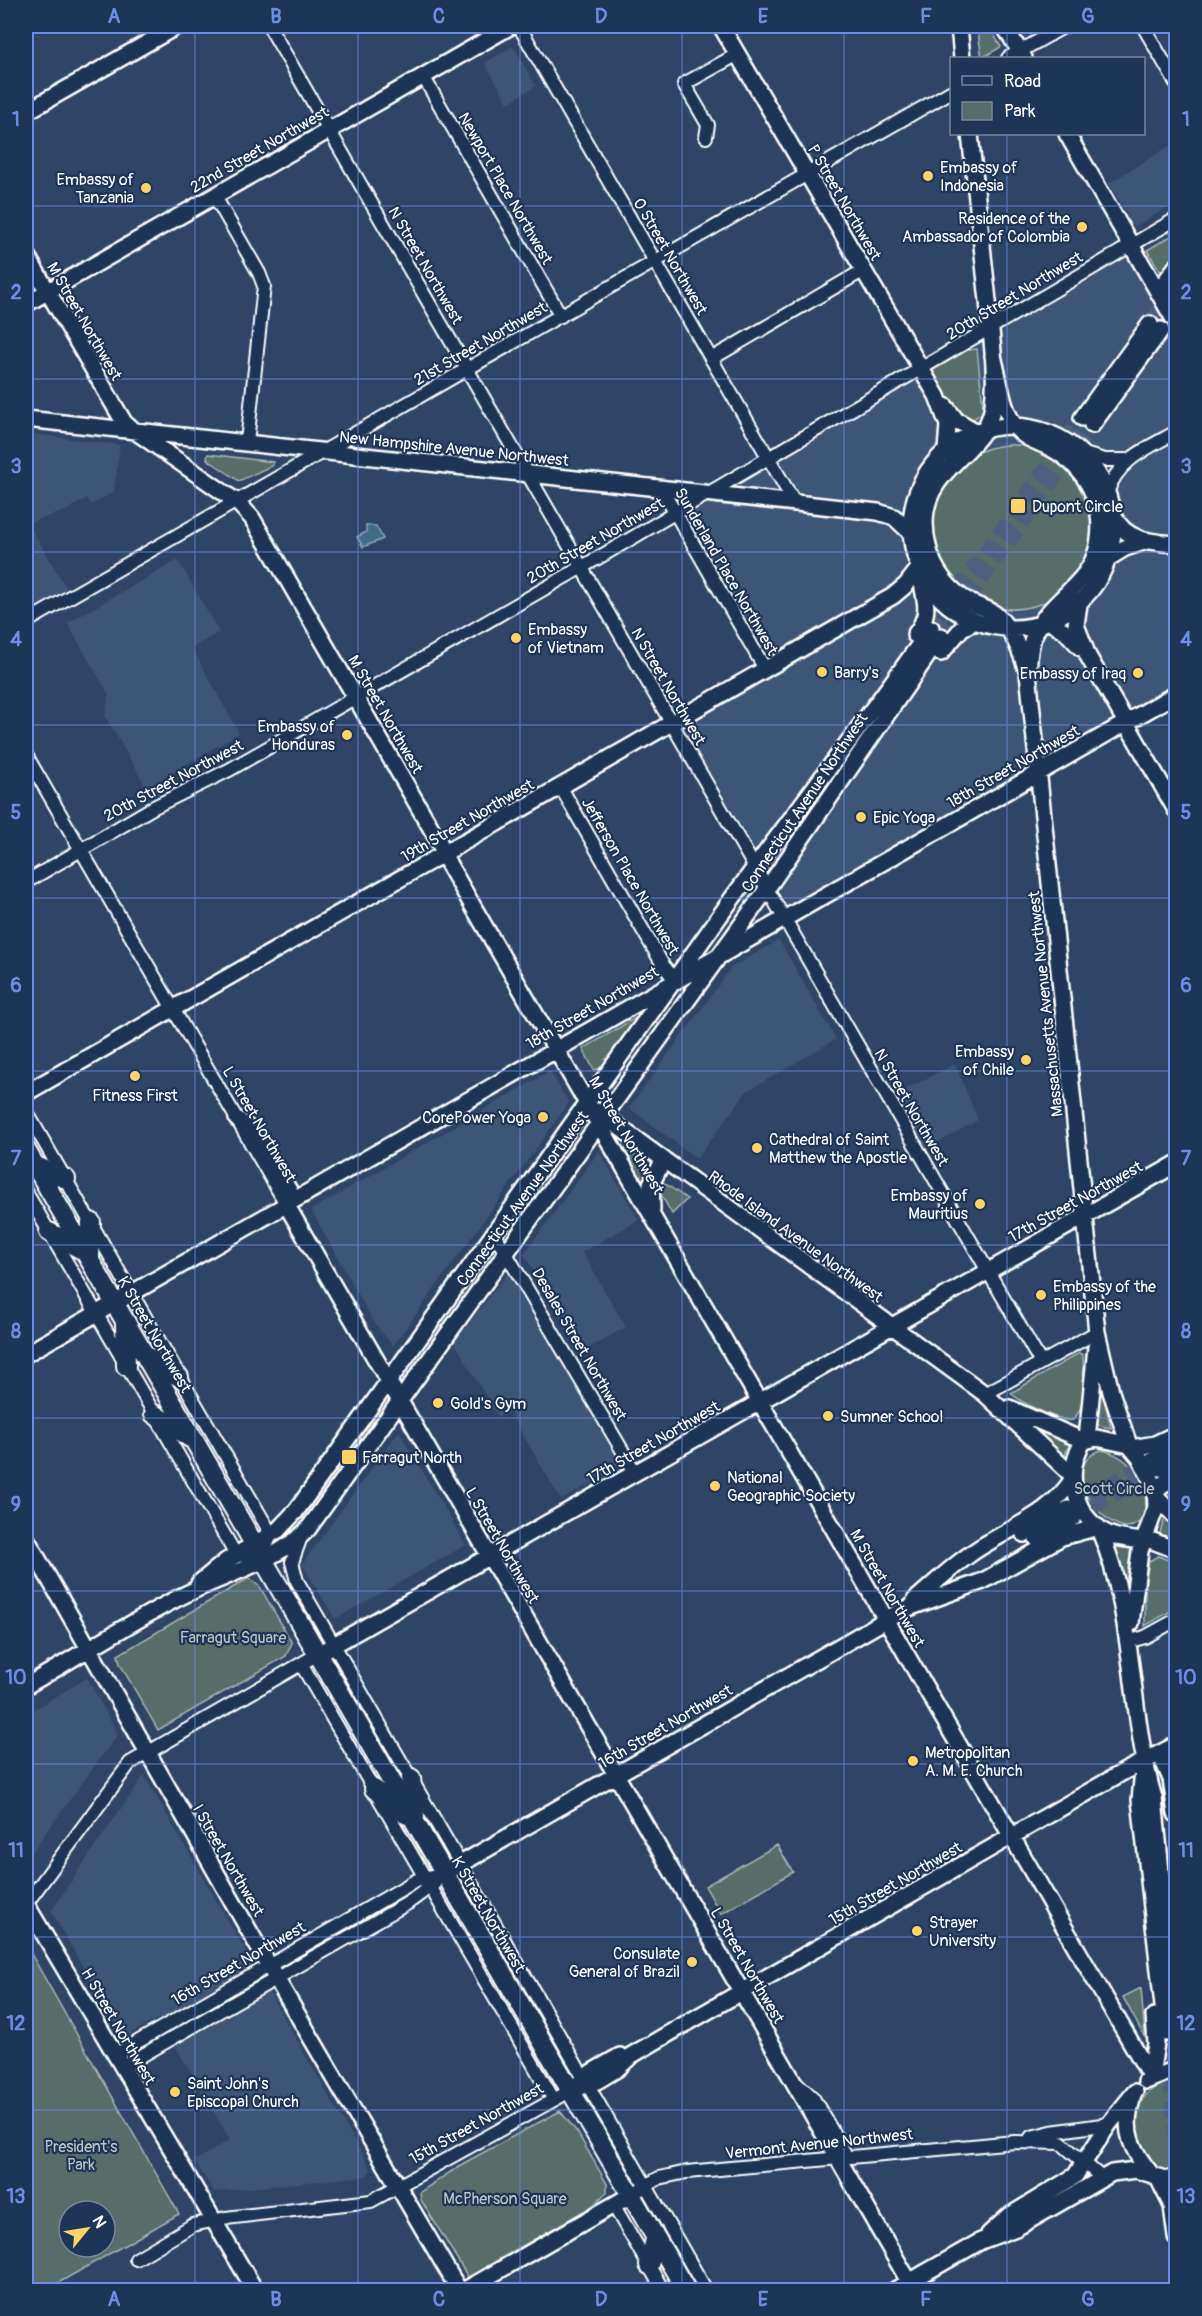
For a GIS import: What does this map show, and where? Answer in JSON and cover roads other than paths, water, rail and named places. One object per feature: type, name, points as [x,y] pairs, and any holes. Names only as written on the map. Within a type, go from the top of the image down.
[{"type":"highway","points":[[30,1157],[66,1179]]},
{"type":"highway","name":"K Street Northwest","points":[[30,1157],[415,1822],[452,1868],[570,2091],[638,2191],[655,2239],[682,2288]]},
{"type":"highway","points":[[49,1233],[87,1256],[91,1222]]},
{"type":"highway","points":[[125,1321],[126,1366]]},
{"type":"highway","points":[[144,1354],[179,1377]]},
{"type":"highway","points":[[154,1414],[195,1441]]},
{"type":"highway","points":[[411,1778],[415,1822]]},
{"type":"highway","points":[[374,1789],[415,1822]]},
{"type":"highway","points":[[649,2265],[655,2239]]},
{"type":"main road","points":[[26,112],[177,26]]},
{"type":"main road","name":"22nd Street Northwest","points":[[26,304],[511,26]]},
{"type":"main road","name":"P Street Northwest","points":[[721,26],[937,396],[956,420],[981,431]]},
{"type":"main road","points":[[959,26],[962,57]]},
{"type":"main road","points":[[1004,26],[1017,56]]},
{"type":"main road","points":[[970,135],[991,328],[993,405],[981,431],[946,470],[933,490],[927,511],[926,536],[934,564],[946,584],[968,602],[992,612],[1007,628]]},
{"type":"main road","points":[[1067,135],[1131,245],[1169,290],[1176,323]]},
{"type":"main road","name":"M Street Northwest","points":[[26,254],[116,410],[132,431],[237,502],[252,518],[556,1048],[588,1103],[601,1118],[653,1214],[764,1399],[807,1483],[894,1615],[920,1676],[1015,1835],[1054,1895],[1058,1918],[1151,2077]]},
{"type":"main road","points":[[1169,290],[1176,267]]},
{"type":"main road","points":[[1087,422],[1156,327]]},
{"type":"main road","points":[[993,356],[1006,413],[1014,425],[1024,436],[1055,451],[1071,463],[1088,483],[1099,511],[1098,543],[1088,571],[1044,623]]},
{"type":"main road","name":"P Street Northwest","points":[[937,396],[948,425],[946,450]]},
{"type":"main road","name":"New Hampshire Avenue Northwest","points":[[26,419],[878,512],[894,517],[911,532]]},
{"type":"main road","points":[[815,783],[834,748],[926,620],[920,572],[911,532],[914,499],[929,470],[946,450],[981,431],[1014,425],[1053,434],[1084,454],[1098,473],[1113,515],[1113,538],[1096,584],[1079,604],[1044,623],[1007,628],[976,621],[947,604],[920,572]]},
{"type":"main road","name":"New Hampshire Avenue Northwest","points":[[878,512],[894,510],[914,499]]},
{"type":"main road","points":[[1113,515],[1122,530],[1147,541],[1176,544]]},
{"type":"main road","points":[[1107,559],[1125,548],[1147,541]]},
{"type":"main road","name":"19th Street Northwest","points":[[26,1094],[900,591],[920,572]]},
{"type":"main road","points":[[1079,604],[1076,626],[1088,656],[1176,810]]},
{"type":"main road","points":[[824,809],[852,777],[952,637],[966,625],[976,621]]},
{"type":"main road","points":[[1044,623],[1066,632],[1088,656]]},
{"type":"main road","name":"Massachusetts Avenue Northwest","points":[[1028,673],[1032,642],[1044,623]]},
{"type":"main road","name":"Massachusetts Avenue Northwest","points":[[1007,628],[1021,651],[1028,673],[1097,1332],[1111,1392],[1131,1447]]},
{"type":"main road","name":"Connecticut Avenue Northwest","points":[[936,632],[824,809],[302,1534],[258,1551],[271,1534],[296,1510],[815,783],[936,632]]},
{"type":"main road","name":"18th Street Northwest","points":[[26,1354],[1176,694]]},
{"type":"main road","name":"Rhode Island Avenue Northwest","points":[[601,1118],[986,1394],[1020,1414],[1085,1440]]},
{"type":"main road","name":"L Street Northwest","points":[[237,1119],[257,1135],[339,1296],[391,1377],[450,1489],[493,1554],[571,1694],[620,1772],[688,1898],[746,1989],[794,2081],[843,2158],[864,2203],[913,2283]]},
{"type":"main road","points":[[653,1214],[651,1184],[663,1161]]},
{"type":"main road","name":"17th Street Northwest","points":[[318,1654],[1176,1164]]},
{"type":"main road","name":"Massachusetts Avenue Northwest","points":[[1085,1440],[1097,1332]]},
{"type":"main road","name":"Rhode Island Avenue Northwest","points":[[986,1394],[1072,1477]]},
{"type":"main road","points":[[1171,2032],[1152,1849],[1140,1800],[1144,1762],[1130,1641],[1115,1575],[1099,1528],[1078,1497],[1072,1477],[1078,1450],[1085,1440],[1112,1440],[1131,1447],[1155,1444],[1176,1434]]},
{"type":"main road","points":[[1176,1446],[1157,1463],[1176,1459]]},
{"type":"main road","points":[[1130,1641],[1134,1580],[1144,1540],[1155,1511],[1156,1495],[1154,1483],[1131,1447]]},
{"type":"main road","points":[[1156,1495],[1176,1471]]},
{"type":"main road","name":"16th Street Northwest","points":[[933,1592],[969,1554],[1051,1504],[1065,1490],[1072,1477]]},
{"type":"main road","points":[[1156,1495],[1176,1517]]},
{"type":"main road","name":"16th Street Northwest","points":[[452,1868],[1071,1513]]},
{"type":"main road","points":[[1099,1528],[1117,1537],[1144,1540],[1176,1550]]},
{"type":"main road","name":"16th Street Northwest","points":[[933,1592],[982,1581],[1056,1539],[1099,1528]]},
{"type":"main road","name":"I Street Northwest","points":[[26,1538],[272,1972],[459,2290]]},
{"type":"main road","points":[[186,1594],[236,1555],[258,1551]]},
{"type":"main road","points":[[26,1686],[186,1594],[237,1573],[258,1551]]},
{"type":"main road","name":"15th Street Northwest","points":[[570,2091],[586,2081],[617,2069],[632,2055],[1176,1745]]},
{"type":"main road","points":[[1160,1754],[1171,1779],[1176,1814]]},
{"type":"main road","points":[[1152,1849],[1169,1887],[1176,1941]]},
{"type":"main road","points":[[1151,2077],[1156,2036],[1144,1920],[1152,1849]]},
{"type":"main road","name":"H Street Northwest","points":[[26,1904],[255,2290]]},
{"type":"main road","points":[[895,2290],[913,2283],[981,2241],[1009,2216],[1067,2183],[1085,2164],[1109,2124],[1135,2092],[1151,2077],[1176,2069]]},
{"type":"main road","points":[[1135,2092],[1127,2118],[1128,2136],[1134,2153],[1155,2177],[1172,2206],[1176,2237]]},
{"type":"main road","points":[[981,2241],[1016,2228],[1102,2178],[1126,2170],[1176,2182]]},
{"type":"main road","points":[[465,2290],[638,2191]]},
{"type":"street","name":"N Street Northwest","points":[[269,26],[1041,1363]]},
{"type":"street","name":"O Street Northwest","points":[[519,26],[794,502]]},
{"type":"street","points":[[1017,56],[1065,26]]},
{"type":"street","points":[[1143,26],[1176,83]]},
{"type":"street","points":[[706,137],[708,125],[684,84],[738,54]]},
{"type":"street","name":"Newport Place Northwest","points":[[423,76],[561,316]]},
{"type":"street","name":"21st Street Northwest","points":[[26,622],[950,92]]},
{"type":"street","points":[[214,195],[259,273],[264,286],[247,442]]},
{"type":"street","name":"20th Street Northwest","points":[[26,882],[164,802],[229,770],[675,513],[1176,219]]},
{"type":"street","points":[[711,359],[864,270]]},
{"type":"street","points":[[1107,493],[1114,474],[1126,460],[1176,432]]},
{"type":"street","points":[[1084,454],[1105,460],[1126,460]]},
{"type":"street","name":"Sunderland Place Northwest","points":[[661,489],[765,669]]},
{"type":"street","name":"L Street Northwest","points":[[26,755],[237,1119]]},
{"type":"street","name":"Jefferson Place Northwest","points":[[560,786],[663,965],[675,980]]},
{"type":"street","name":"K Street Northwest","points":[[26,1111],[271,1534]]},
{"type":"street","points":[[26,1192],[236,1555]]},
{"type":"street","name":"Desales Street Northwest","points":[[494,1233],[635,1473]]},
{"type":"street","points":[[986,1394],[1097,1332]]},
{"type":"street","name":"K Street Northwest","points":[[302,1534],[293,1557],[294,1574],[411,1778],[452,1868],[586,2081],[638,2191],[706,2290]]},
{"type":"street","points":[[1130,1641],[1145,1637],[1176,1620]]},
{"type":"street","name":"17th Street Northwest","points":[[148,1752],[318,1654]]},
{"type":"street","points":[[301,1664],[554,2100]]},
{"type":"street","points":[[26,1904],[126,1767],[148,1752]]},
{"type":"street","name":"16th Street Northwest","points":[[119,2061],[452,1868]]},
{"type":"street","name":"15th Street Northwest","points":[[399,2187],[570,2091]]},
{"type":"street","name":"Vermont Avenue Northwest","points":[[1015,2142],[1051,2132],[1109,2124]]},
{"type":"street","name":"Vermont Avenue Northwest","points":[[638,2191],[660,2178],[687,2172],[1015,2142],[1061,2143],[1102,2178]]},
{"type":"street","points":[[136,2259],[193,2225],[212,2220],[364,2203],[399,2187]]},
{"type":"street","points":[[614,2206],[663,2290]]},
{"type":"tunnel","points":[[1150,324],[1171,294]]},
{"type":"tunnel","points":[[1161,330],[1176,307]]},
{"type":"tunnel","points":[[931,628],[1082,418]]},
{"type":"tunnel","points":[[941,636],[1092,425]]},
{"type":"tunnel","points":[[1069,1508],[1154,1459]]},
{"type":"tunnel","points":[[1073,1518],[1159,1469]]},
{"type":"tunnel","points":[[1166,2033],[1176,2136]]},
{"type":"place","name":"Embassy of Indonesia","points":[[928,176]]},
{"type":"place","name":"Embassy of Tanzania","points":[[146,188]]},
{"type":"place","name":"Residence of the Ambassador of Colombia","points":[[1082,227]]},
{"type":"place","name":"Dupont Circle","points":[[1018,506]]},
{"type":"place","name":"Embassy of Vietnam","points":[[516,638]]},
{"type":"place","name":"Barry's","points":[[822,672]]},
{"type":"place","name":"Embassy of Iraq","points":[[1138,673]]},
{"type":"place","name":"Embassy of Honduras","points":[[347,735]]},
{"type":"place","name":"Epic Yoga","points":[[861,817]]},
{"type":"place","name":"Embassy of Chile","points":[[1026,1060]]},
{"type":"place","name":"Fitness First","points":[[135,1076]]},
{"type":"place","name":"CorePower Yoga","points":[[543,1117]]},
{"type":"place","name":"Cathedral of Saint Matthew the Apostle","points":[[757,1148]]},
{"type":"place","name":"Embassy of Mauritius","points":[[980,1204]]},
{"type":"place","name":"Embassy of the Philippines","points":[[1041,1295]]},
{"type":"place","name":"Gold's Gym","points":[[438,1403]]},
{"type":"place","name":"Sumner School","points":[[828,1416]]},
{"type":"place","name":"Farragut North","points":[[349,1457]]},
{"type":"place","name":"National Geographic Society","points":[[715,1486]]},
{"type":"place","name":"Metropolitan A. M. E. Church","points":[[913,1761]]},
{"type":"place","name":"Strayer University","points":[[917,1931]]},
{"type":"place","name":"Consulate General of Brazil","points":[[692,1962]]},
{"type":"place","name":"Saint John's Episcopal Church","points":[[175,2092]]},
{"type":"park label","name":"Scott Circle","points":[[1114,1488]]},
{"type":"park label","name":"Farragut Square","points":[[233,1637]]},
{"type":"park label","name":"President's Park","points":[[81,2155]]},
{"type":"park label","name":"McPherson Square","points":[[505,2198]]}]
